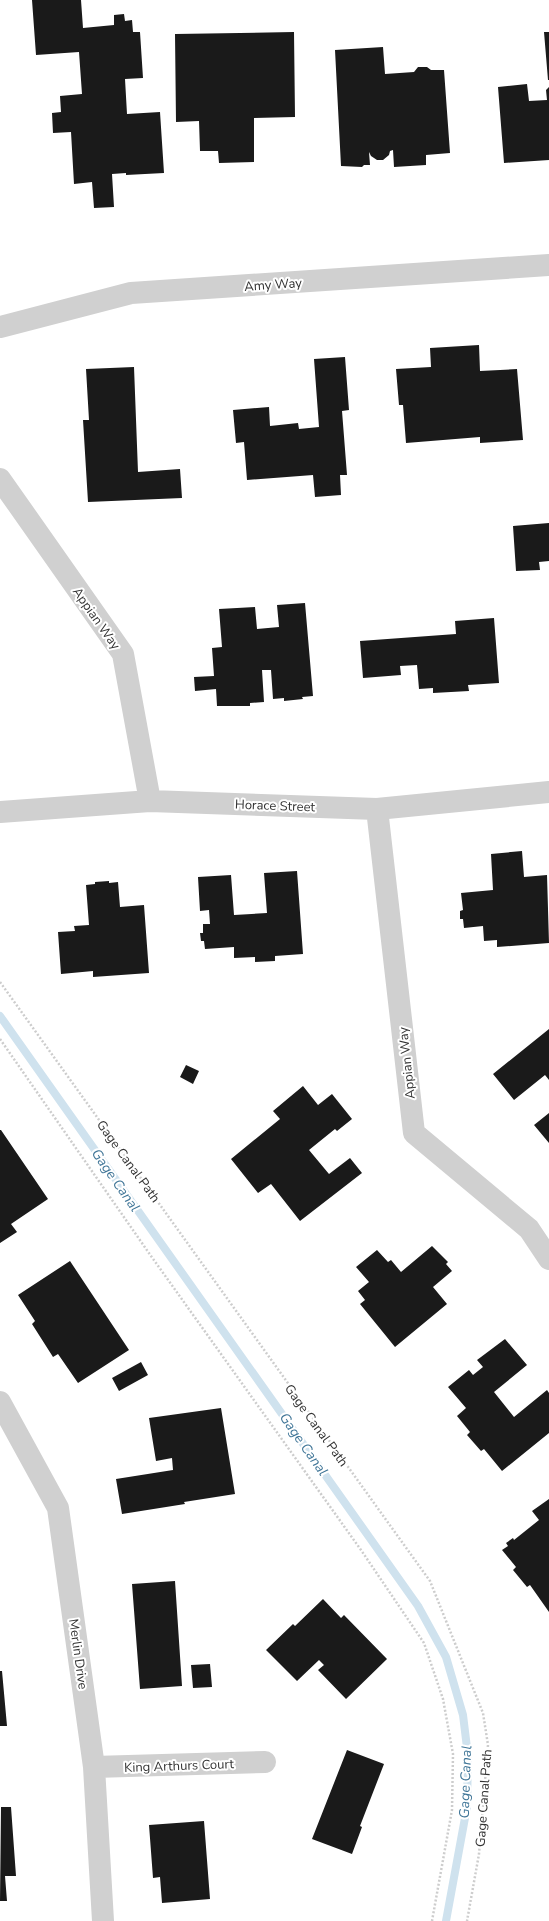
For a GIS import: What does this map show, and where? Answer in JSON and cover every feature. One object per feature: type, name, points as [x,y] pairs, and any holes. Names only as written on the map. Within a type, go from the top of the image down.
[{"type":"street","name":"Amy Way","points":[[0,326],[131,293],[549,265]]},
{"type":"street","name":"Appian Way","points":[[0,479],[123,654],[150,801]]},
{"type":"street","name":"Horace Street","points":[[0,812],[150,801],[378,809],[549,792]]},
{"type":"street","name":"Appian Way","points":[[378,809],[414,1133],[529,1229],[549,1259]]},
{"type":"street","name":"Merlin Drive","points":[[0,1402],[58,1508],[94,1767],[103,1921]]},
{"type":"street","name":"King Arthurs Court","points":[[94,1767],[265,1762]]},
{"type":"path","name":"Gage Canal Path","points":[[0,982],[430,1581],[483,1713],[488,1745],[479,1854],[467,1921]]},
{"type":"path","points":[[0,1039],[156,1263],[361,1550],[424,1643],[443,1699],[453,1754],[452,1810],[432,1921]]},
{"type":"building","points":[[32,0],[81,0],[83,28],[114,25],[114,15],[124,14],[125,21],[132,20],[133,32],[140,32],[143,78],[125,79],[127,114],[160,112],[164,173],[126,175],[126,173],[112,174],[114,207],[94,208],[92,182],[74,184],[71,132],[53,133],[52,113],[61,112],[60,96],[82,94],[79,52],[36,55]]},
{"type":"building","points":[[294,32],[295,117],[254,118],[254,162],[219,163],[218,151],[200,151],[199,121],[176,122],[175,34]]},
{"type":"building","points":[[544,32],[549,32],[549,80],[548,80]]},
{"type":"building","points":[[383,47],[385,74],[414,72],[418,67],[427,67],[431,70],[444,70],[450,153],[426,155],[426,165],[394,167],[393,150],[390,151],[389,155],[383,160],[377,160],[371,156],[369,152],[370,165],[364,165],[362,167],[341,166],[335,50]]},
{"type":"building","points":[[527,84],[529,101],[547,100],[546,90],[549,87],[549,160],[504,163],[498,87]]},
{"type":"building","points":[[479,345],[480,371],[517,369],[523,440],[480,443],[480,437],[406,443],[403,405],[399,405],[396,369],[431,367],[430,348]]},
{"type":"building","points":[[345,357],[349,410],[342,411],[347,475],[340,475],[341,495],[315,497],[313,475],[247,480],[244,442],[236,443],[233,410],[269,407],[270,426],[298,423],[299,429],[319,427],[314,359]]},
{"type":"building","points":[[134,367],[138,472],[180,469],[182,498],[88,502],[83,420],[89,420],[86,369]]},
{"type":"building","points":[[549,523],[549,561],[539,562],[540,570],[516,571],[513,526]]},
{"type":"building","points":[[305,603],[313,696],[302,697],[303,699],[284,701],[284,698],[273,699],[271,670],[262,670],[264,702],[250,703],[250,706],[217,706],[216,689],[195,691],[194,677],[214,676],[212,648],[222,647],[219,609],[255,607],[257,629],[279,627],[277,605]]},
{"type":"building","points":[[494,618],[499,683],[468,685],[469,691],[433,693],[433,688],[419,689],[417,665],[400,666],[401,675],[363,678],[360,641],[456,634],[455,621]]},
{"type":"building","points":[[522,851],[524,877],[547,875],[549,943],[497,947],[497,940],[484,941],[483,926],[464,928],[463,919],[460,919],[460,911],[463,910],[461,893],[493,890],[491,854]]},
{"type":"building","points":[[297,871],[303,954],[275,956],[275,961],[255,962],[255,957],[234,958],[234,947],[205,949],[204,941],[201,941],[200,933],[203,933],[203,924],[210,924],[209,910],[200,911],[198,877],[231,875],[234,915],[267,913],[264,873]]},
{"type":"building","points":[[109,881],[109,883],[118,882],[120,907],[144,905],[149,973],[93,977],[93,971],[61,974],[58,932],[75,931],[74,926],[89,925],[86,885],[95,884],[95,882]]},
{"type":"building","points":[[549,1029],[549,1080],[545,1075],[514,1100],[493,1074]]},
{"type":"building","points":[[186,1065],[199,1071],[193,1084],[180,1077]]},
{"type":"building","points":[[303,1086],[318,1105],[332,1094],[352,1119],[337,1131],[335,1129],[309,1150],[329,1174],[350,1158],[362,1173],[300,1221],[271,1184],[258,1193],[231,1159],[280,1119],[273,1111]]},
{"type":"building","points":[[549,1113],[549,1143],[534,1125]]},
{"type":"building","points":[[0,1130],[48,1199],[11,1224],[17,1232],[0,1243]]},
{"type":"building","points":[[432,1246],[448,1262],[446,1264],[452,1271],[433,1287],[447,1304],[395,1347],[360,1304],[365,1300],[358,1291],[369,1282],[356,1267],[377,1250],[388,1262],[391,1260],[401,1272]]},
{"type":"building","points":[[70,1261],[129,1350],[78,1383],[58,1354],[53,1357],[32,1324],[35,1321],[18,1295]]},
{"type":"building","points":[[505,1339],[527,1365],[494,1392],[514,1417],[547,1390],[549,1393],[549,1433],[502,1471],[484,1449],[481,1451],[467,1435],[470,1432],[457,1416],[466,1408],[448,1387],[469,1370],[473,1375],[483,1367],[477,1360]]},
{"type":"building","points":[[141,1362],[148,1375],[119,1391],[112,1378]]},
{"type":"building","points":[[221,1408],[235,1494],[122,1514],[116,1479],[173,1470],[172,1458],[156,1461],[149,1418]]},
{"type":"building","points":[[549,1499],[549,1612],[530,1585],[527,1587],[513,1570],[516,1567],[502,1550],[508,1546],[506,1543],[513,1538],[514,1540],[539,1520],[532,1511]]},
{"type":"building","points":[[175,1581],[182,1686],[140,1689],[132,1584]]},
{"type":"building","points":[[323,1599],[341,1618],[344,1615],[387,1659],[346,1699],[318,1670],[324,1665],[319,1660],[297,1681],[266,1650],[293,1624],[295,1626]]},
{"type":"building","points":[[210,1664],[212,1687],[193,1688],[191,1665]]},
{"type":"building","points":[[0,1671],[2,1671],[7,1726],[0,1726]]},
{"type":"building","points":[[347,1750],[384,1764],[360,1826],[362,1827],[352,1854],[312,1839]]},
{"type":"building","points":[[1,1807],[11,1807],[16,1876],[5,1876],[7,1901],[0,1901]]},
{"type":"building","points":[[204,1821],[210,1899],[162,1903],[160,1877],[153,1878],[149,1825]]},
{"type":"waterway","name":"Gage Canal","points":[[0,1016],[418,1606],[446,1657],[463,1715],[468,1756],[467,1807],[446,1921]]}]
